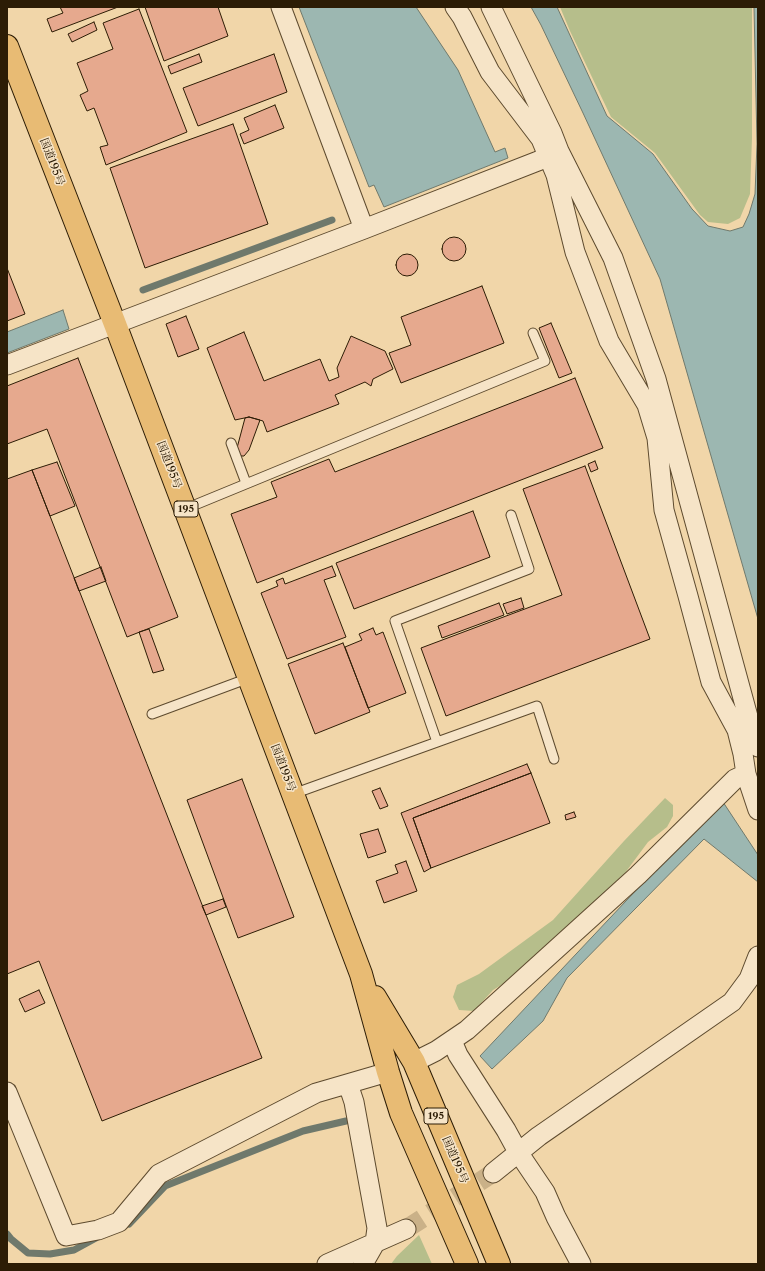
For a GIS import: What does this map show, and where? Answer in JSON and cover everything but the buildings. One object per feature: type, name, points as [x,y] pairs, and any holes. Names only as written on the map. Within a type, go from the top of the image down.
[{"type":"highway","name":"国道195号","points":[[7,46],[115,324],[361,974],[401,1113],[467,1264]]},
{"type":"highway","name":"国道195号","points":[[361,974],[414,1062],[499,1264]]},
{"type":"street","points":[[281,7],[364,229]]},
{"type":"street","points":[[456,7],[490,72],[541,139],[554,153],[613,258],[656,379],[661,425],[664,510],[711,682],[737,730],[751,742]]},
{"type":"street","points":[[490,7],[552,133],[556,175],[575,252],[609,341],[647,405],[661,425],[750,724],[751,742],[746,774],[758,810]]},
{"type":"street","points":[[7,365],[364,229],[554,153]]},
{"type":"street","points":[[414,1062],[436,1051],[467,1030],[638,875],[735,779],[746,774]]},
{"type":"street","points":[[493,1173],[518,1152],[732,1002],[749,979],[758,956]]},
{"type":"street","points":[[452,1040],[458,1056],[545,1192],[556,1217],[581,1264]]},
{"type":"street","points":[[7,1092],[66,1236],[98,1230],[119,1222],[159,1174],[316,1093],[388,1072]]},
{"type":"street","points":[[348,1084],[354,1102],[377,1228],[375,1243],[363,1264]]},
{"type":"street","points":[[327,1264],[406,1229]]},
{"type":"lane","points":[[185,508],[545,361],[533,333]]},
{"type":"lane","points":[[231,443],[246,483]]},
{"type":"lane","points":[[437,742],[395,621],[528,569],[511,515]]},
{"type":"lane","points":[[152,714],[249,678]]},
{"type":"lane","points":[[294,794],[537,706],[554,759]]},
{"type":"green space","points":[[560,7],[752,7],[752,138],[750,194],[740,218],[728,224],[708,222],[700,215],[655,153],[611,117]]},
{"type":"green space","points":[[665,798],[673,805],[673,816],[667,827],[648,842],[625,873],[516,976],[493,990],[474,1011],[459,1010],[453,997],[457,985],[479,974],[553,920]]},
{"type":"green space","points":[[419,1235],[432,1264],[391,1264],[397,1256]]},
{"type":"water","points":[[299,7],[416,7],[458,70],[495,152],[505,148],[508,158],[384,207],[374,185],[369,187]]},
{"type":"water","points":[[531,7],[557,7],[607,116],[653,154],[692,209],[708,226],[730,231],[743,227],[755,194],[757,144],[754,7],[758,7],[758,619],[660,279],[583,113]]},
{"type":"water","points":[[63,310],[69,329],[7,353],[7,332]]},
{"type":"water","points":[[723,802],[758,855],[758,882],[704,839],[567,978],[543,1021],[492,1069],[480,1056],[674,850]]},
{"type":"waterway","points":[[143,290],[332,220]]},
{"type":"waterway","points":[[129,1224],[165,1186],[303,1131],[346,1121]]},
{"type":"waterway","points":[[7,1234],[28,1253],[50,1254],[74,1250],[96,1238]]},
{"type":"tunnel","points":[[406,1229],[493,1173]]}]
